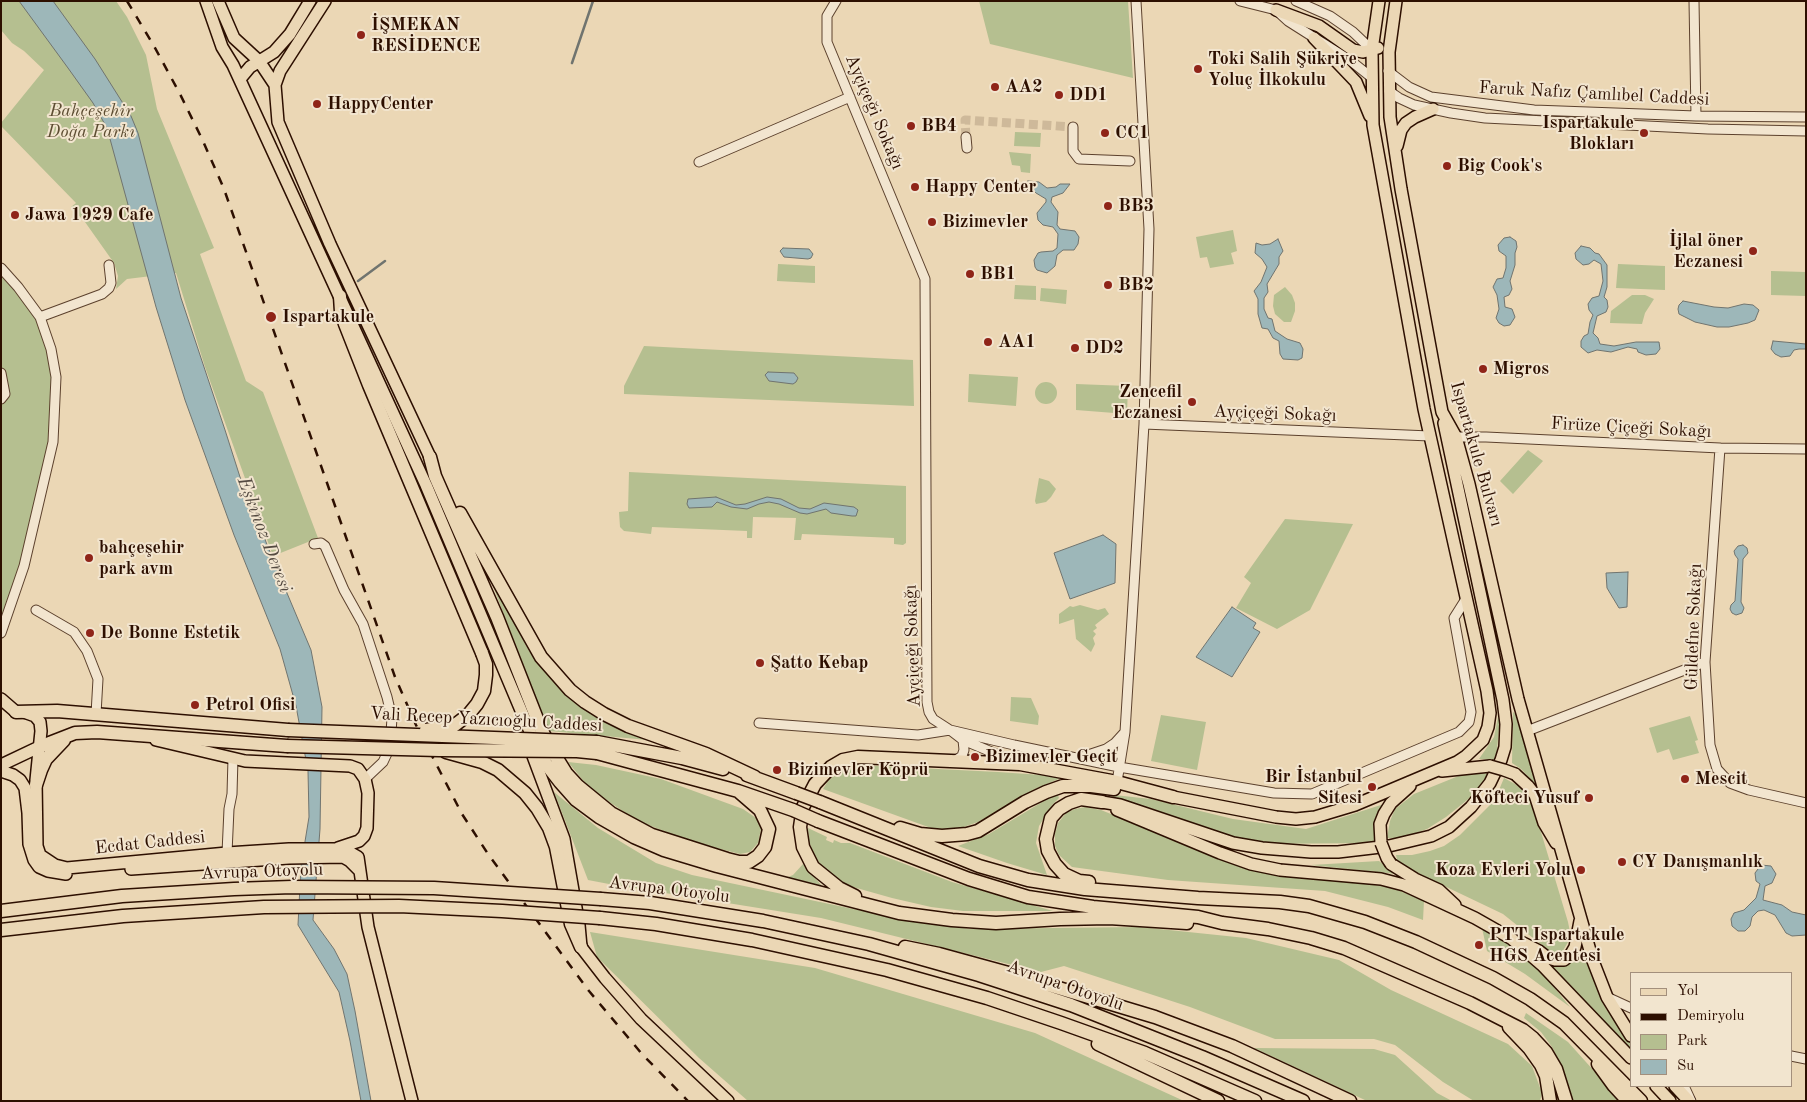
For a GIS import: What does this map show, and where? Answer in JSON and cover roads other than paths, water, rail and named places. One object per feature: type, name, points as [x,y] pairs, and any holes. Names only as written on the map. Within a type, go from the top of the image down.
[{"type":"highway","points":[[340,296],[341,312],[365,376],[486,664],[484,690],[468,715],[455,725],[431,730],[396,733]]},
{"type":"highway","points":[[430,457],[529,638],[541,657],[570,690],[585,702],[612,718],[706,754],[755,777]]},
{"type":"highway","points":[[430,457],[435,476],[497,617],[541,729],[566,773],[578,786],[611,813],[652,835],[727,859],[749,862],[758,856],[765,847],[769,829],[760,810],[738,791]]},
{"type":"highway","name":"Vali Recep Yazıcıoğlu Caddesi","points":[[18,712],[57,711],[288,730],[445,736],[597,747],[682,758],[755,777],[874,824]]},
{"type":"highway","name":"Vali Recep Yazıcıoğlu Caddesi","points":[[39,747],[70,735],[97,732],[287,746],[577,751],[597,747],[793,810],[987,885],[1028,897],[1084,906],[1198,917],[1222,923]]},
{"type":"highway","points":[[531,734],[546,764],[576,800],[599,817],[634,837],[686,858],[883,909],[952,920],[996,923],[1060,918],[1110,918],[1169,923],[1222,923],[1268,929],[1344,948],[1499,1016],[1528,1034],[1546,1052],[1556,1069],[1566,1101]]},
{"type":"highway","points":[[36,785],[46,759],[70,735]]},
{"type":"highway","points":[[439,750],[482,762],[498,770],[525,792],[537,808],[549,828],[556,847],[571,924],[581,947]]},
{"type":"highway","points":[[883,909],[839,888],[814,867],[803,847],[800,827],[803,807],[809,794],[823,774],[843,760],[858,757],[1020,764],[1117,782],[1173,797]]},
{"type":"highway","points":[[874,824],[920,834],[942,836],[967,834],[978,831],[1032,799],[1063,786],[1090,786],[1138,794],[1173,797]]},
{"type":"highway","points":[[1102,802],[1081,799],[1059,809],[1052,818],[1048,828],[1046,839],[1048,851],[1055,864],[1064,874],[1079,881],[1126,887],[1148,894]]},
{"type":"highway","points":[[874,824],[979,866],[1028,880],[1085,889],[1309,906],[1356,919],[1416,942],[1493,978],[1530,999],[1564,1023],[1640,1101]]},
{"type":"highway","name":"Avrupa Otoyolu","points":[[1,911],[122,896],[292,887],[434,888],[601,898],[650,903],[725,914],[869,944],[979,974],[1071,1005],[1202,1056],[1303,1101]]},
{"type":"highway","name":"Avrupa Otoyolu","points":[[1,930],[123,916],[273,907],[399,906],[639,922],[743,938],[842,958],[987,998],[1145,1053],[1254,1101]]},
{"type":"highway","points":[[869,944],[905,947],[939,954],[1123,1007],[1232,1046],[1350,1101]]},
{"type":"highway","points":[[1499,1016],[1529,1048],[1541,1065],[1546,1076],[1550,1101]]},
{"type":"highway","points":[[1061,1023],[1097,1043],[1218,1101]]},
{"type":"highway","points":[[1583,1041],[1604,1073],[1628,1101]]},
{"type":"main road","points":[[206,1],[222,47],[240,79],[426,485],[531,734],[533,756],[566,848],[581,947],[641,1019],[728,1101]]},
{"type":"main road","points":[[218,1],[234,38],[259,61],[274,85]]},
{"type":"main road","points":[[240,79],[250,67],[274,52],[290,34],[310,1]]},
{"type":"main road","points":[[326,1],[280,71],[274,85],[278,122],[330,244],[430,457]]},
{"type":"main road","name":"Ispartakule Bulvarı","points":[[1378,1],[1372,50],[1373,125],[1406,315],[1430,436],[1487,691],[1489,721],[1486,734],[1477,746],[1457,762],[1438,771]]},
{"type":"main road","name":"Ispartakule Bulvarı","points":[[1396,1],[1390,37],[1388,71],[1390,117],[1442,412],[1456,437],[1479,525],[1507,652],[1527,731],[1593,961],[1607,997],[1630,1034]]},
{"type":"main road","points":[[1276,10],[1318,26],[1352,50],[1363,52],[1372,50],[1380,47],[1390,37]]},
{"type":"main road","points":[[1314,38],[1356,82],[1373,125]]},
{"type":"main road","points":[[1372,50],[1388,71]]},
{"type":"main road","points":[[1371,77],[1389,91]]},
{"type":"main road","points":[[254,112],[263,113],[268,110],[275,100]]},
{"type":"main road","points":[[1395,152],[1401,130],[1406,123],[1415,116],[1433,109]]},
{"type":"main road","points":[[1102,802],[1120,805],[1233,843],[1262,848],[1338,852],[1389,846],[1431,836],[1449,827],[1480,797],[1490,783],[1505,747],[1506,724],[1502,692],[1442,412]]},
{"type":"main road","points":[[1,699],[18,712]]},
{"type":"main road","points":[[1,714],[18,712]]},
{"type":"main road","name":"Ecdat Caddesi","points":[[18,712],[30,713],[40,722],[36,785],[37,846],[40,855],[55,866],[67,868],[227,853],[331,851],[352,852],[358,857],[368,927],[412,1101]]},
{"type":"main road","points":[[126,733],[233,758],[294,764],[350,766],[358,769],[365,779],[368,793],[367,828],[364,836],[359,841],[331,851]]},
{"type":"main road","points":[[1,765],[39,747]]},
{"type":"main road","points":[[1173,797],[1276,817],[1296,819],[1334,812],[1438,771],[1448,772],[1490,766],[1514,774],[1528,786],[1534,796],[1547,830],[1562,850]]},
{"type":"main road","name":"Ecdat Caddesi","points":[[1,771],[13,775],[20,780],[25,788],[30,851],[39,867],[62,875],[289,853]]},
{"type":"main road","points":[[1417,780],[1391,803],[1384,814],[1380,824],[1380,843],[1391,864],[1439,890],[1459,910]]},
{"type":"main road","points":[[1102,802],[1142,822],[1251,864],[1280,870],[1381,879],[1404,885],[1459,910],[1555,960],[1564,960],[1571,954],[1575,947],[1581,917]]},
{"type":"main road","points":[[1512,939],[1542,965],[1630,1057]]},
{"type":"main road","points":[[1657,1087],[1670,1101]]},
{"type":"main road","points":[[1676,1087],[1690,1101]]},
{"type":"street","name":"Ayçiçeği Sokağı","points":[[836,1],[827,16],[827,42],[925,279],[927,702],[929,712],[933,719],[950,730],[1079,758],[1106,749],[1115,743],[1125,732]]},
{"type":"street","points":[[1117,782],[1125,732],[1144,424],[1149,230],[1136,1]]},
{"type":"street","points":[[1240,1],[1276,10],[1288,21],[1351,61],[1371,77]]},
{"type":"street","points":[[1296,1],[1335,19],[1353,32],[1372,50]]},
{"type":"street","points":[[1694,1],[1696,116]]},
{"type":"street","name":"Faruk Nafız Çamlıbel Caddesi","points":[[1388,71],[1409,87],[1421,93],[1448,101],[1534,110],[1686,116],[1806,117]]},
{"type":"street","name":"Faruk Nafız Çamlıbel Caddesi","points":[[1389,91],[1399,98],[1414,104],[1494,119],[1706,129],[1806,131]]},
{"type":"street","points":[[699,162],[850,97]]},
{"type":"street","points":[[1685,128],[1684,119],[1686,116]]},
{"type":"street","points":[[1706,116],[1708,120],[1706,129]]},
{"type":"street","points":[[1073,127],[1072,151],[1079,159],[1130,161]]},
{"type":"street","points":[[966,137],[967,148]]},
{"type":"street","points":[[40,317],[102,294],[109,288],[111,283],[109,265]]},
{"type":"street","points":[[1,268],[40,317],[51,348],[56,377],[53,442],[24,566],[1,633]]},
{"type":"street","points":[[1,373],[5,394],[1,399]]},
{"type":"street","name":"Ayçiçeği Sokağı","points":[[1144,424],[1430,436]]},
{"type":"street","name":"Firüze Çiçeği Sokağı","points":[[1456,437],[1720,448],[1806,449]]},
{"type":"street","name":"Güldefne Sokağı","points":[[1720,448],[1705,662],[1710,745],[1717,769],[1730,783],[1749,790],[1806,803]]},
{"type":"street","points":[[314,544],[321,543],[325,546],[344,590],[362,624],[387,697],[392,718],[391,741],[383,762],[365,779]]},
{"type":"street","points":[[1079,758],[1119,767],[1274,793],[1312,794],[1459,732],[1469,722],[1471,712],[1454,618],[1466,599]]},
{"type":"street","points":[[36,610],[74,632],[87,651],[98,679],[96,714]]},
{"type":"street","points":[[1527,731],[1705,662]]},
{"type":"street","points":[[760,723],[918,735],[950,730],[963,740],[1020,764]]},
{"type":"street","points":[[956,760],[962,756],[964,750],[963,740]]},
{"type":"street","points":[[227,853],[229,809],[233,787],[233,758]]},
{"type":"street","points":[[1607,997],[1630,1008]]},
{"type":"street","points":[[1792,1056],[1806,1059]]},
{"type":"street","points":[[1684,1087],[1690,1101]]},
{"type":"water","points":[[19,1],[53,1],[95,59],[131,116],[138,133],[181,298],[240,477],[311,650],[322,707],[320,829],[313,920],[334,949],[347,974],[371,1101],[361,1101],[339,992],[298,925],[301,866],[309,817],[308,771],[296,706],[280,649],[234,535],[185,400],[156,307],[107,128],[93,103]]},
{"type":"water","points":[[1028,181],[1039,182],[1047,188],[1056,187],[1060,184],[1070,184],[1063,193],[1052,197],[1051,202],[1058,212],[1057,225],[1060,229],[1075,231],[1079,237],[1078,244],[1074,250],[1063,250],[1057,255],[1055,266],[1047,273],[1037,270],[1034,260],[1038,253],[1053,251],[1057,248],[1058,234],[1053,227],[1043,225],[1038,220],[1037,213],[1046,202],[1046,199],[1031,188]]},
{"type":"water","points":[[1510,237],[1516,241],[1517,247],[1515,265],[1510,281],[1512,289],[1509,295],[1504,297],[1505,307],[1512,309],[1515,317],[1510,325],[1504,326],[1496,318],[1499,309],[1497,295],[1493,287],[1497,279],[1503,278],[1506,268],[1506,256],[1499,251],[1498,245],[1504,238]]},
{"type":"water","points":[[1278,239],[1283,251],[1279,257],[1279,264],[1267,284],[1268,292],[1264,298],[1264,309],[1268,318],[1272,319],[1275,331],[1287,339],[1300,343],[1303,349],[1302,358],[1298,360],[1283,359],[1280,354],[1279,341],[1273,338],[1268,329],[1262,328],[1258,314],[1258,299],[1254,291],[1261,282],[1267,267],[1255,253],[1256,243],[1262,245],[1270,244]]},
{"type":"water","points":[[1581,246],[1590,248],[1599,254],[1607,265],[1607,287],[1604,297],[1607,300],[1608,307],[1606,312],[1597,316],[1593,333],[1598,338],[1600,344],[1614,346],[1636,342],[1659,342],[1660,349],[1656,354],[1646,355],[1638,352],[1637,349],[1628,347],[1611,352],[1597,350],[1588,353],[1581,347],[1581,341],[1588,334],[1593,315],[1589,310],[1588,304],[1592,298],[1599,296],[1603,281],[1601,264],[1594,260],[1589,264],[1583,265],[1576,259],[1575,253]]},
{"type":"water","points":[[783,248],[809,249],[813,254],[808,259],[784,257],[780,251]]},
{"type":"water","points":[[1683,301],[1728,308],[1744,304],[1753,305],[1759,310],[1755,320],[1748,323],[1729,327],[1717,327],[1695,322],[1679,314],[1679,305]]},
{"type":"water","points":[[1773,341],[1806,344],[1806,349],[1794,350],[1790,356],[1781,357],[1771,349]]},
{"type":"water","points":[[768,372],[794,373],[798,378],[793,384],[769,381],[765,375]]},
{"type":"water","points":[[716,497],[736,505],[767,497],[781,499],[799,508],[810,509],[824,503],[854,507],[858,510],[856,516],[852,516],[831,513],[826,509],[807,514],[800,513],[769,502],[747,509],[731,507],[717,502],[712,507],[689,508],[687,504],[688,499]]},
{"type":"water","points":[[1103,535],[1116,544],[1115,583],[1070,599],[1054,553]]},
{"type":"water","points":[[1743,545],[1747,548],[1748,553],[1743,559],[1741,602],[1744,608],[1742,613],[1736,615],[1730,609],[1735,601],[1738,559],[1734,551],[1738,546]]},
{"type":"water","points":[[1628,572],[1627,607],[1619,608],[1607,588],[1606,573]]},
{"type":"water","points":[[1232,607],[1256,623],[1253,628],[1260,632],[1232,677],[1196,657]]},
{"type":"water","points":[[1761,865],[1771,866],[1776,874],[1772,883],[1765,886],[1763,900],[1782,905],[1792,912],[1806,915],[1806,935],[1792,936],[1786,933],[1775,915],[1764,910],[1758,911],[1752,917],[1750,926],[1745,931],[1738,931],[1732,926],[1731,919],[1734,913],[1744,910],[1756,898],[1760,884],[1756,881],[1755,873]]},
{"type":"waterway","points":[[572,63],[593,1]]},
{"type":"waterway","points":[[358,281],[385,261]]},
{"type":"tunnel","points":[[966,137],[965,120],[1073,127]]},
{"type":"railway","points":[[127,1],[180,94],[224,189],[395,677],[416,725],[462,814],[488,854],[589,991],[642,1054],[688,1101]]},
{"type":"place","name":"İŞMEKAN RESİDENCE","points":[[361,35]]},
{"type":"place","name":"Toki Salih Şükriye Yoluç İlkokulu","points":[[1198,69]]},
{"type":"place","name":"AA2","points":[[995,87]]},
{"type":"place","name":"DD1","points":[[1059,95]]},
{"type":"place","name":"HappyCenter","points":[[317,104]]},
{"type":"place","name":"BB4","points":[[911,126]]},
{"type":"place","name":"CC1","points":[[1105,133]]},
{"type":"place","name":"Ispartakule Blokları","points":[[1644,133]]},
{"type":"place","name":"Big Cook's","points":[[1447,166]]},
{"type":"place","name":"Happy Center","points":[[915,187]]},
{"type":"place","name":"BB3","points":[[1108,206]]},
{"type":"place","name":"Jawa 1929 Cafe","points":[[15,215]]},
{"type":"place","name":"Bizimevler","points":[[932,222]]},
{"type":"place","name":"İjlal öner Eczanesi","points":[[1753,251]]},
{"type":"place","name":"BB1","points":[[970,274]]},
{"type":"place","name":"BB2","points":[[1108,285]]},
{"type":"place","name":"Ispartakule","points":[[271,317]]},
{"type":"place","name":"AA1","points":[[988,342]]},
{"type":"place","name":"DD2","points":[[1075,348]]},
{"type":"place","name":"Migros","points":[[1483,369]]},
{"type":"place","name":"Zencefil Eczanesi","points":[[1192,402]]},
{"type":"place","name":"bahçeşehir park avm","points":[[89,558]]},
{"type":"place","name":"De Bonne Estetik","points":[[90,633]]},
{"type":"place","name":"Şatto Kebap","points":[[760,663]]},
{"type":"place","name":"Petrol Ofisi","points":[[195,705]]},
{"type":"place","name":"Bizimevler Geçit","points":[[975,757]]},
{"type":"place","name":"Bizimevler Köprü","points":[[777,770]]},
{"type":"place","name":"Mescit","points":[[1685,779]]},
{"type":"place","name":"Bir İstanbul Sitesi","points":[[1372,787]]},
{"type":"place","name":"Köfteci Yusuf","points":[[1589,798]]},
{"type":"place","name":"CY Danışmanlık","points":[[1622,862]]},
{"type":"place","name":"Koza Evleri Yolu","points":[[1581,870]]},
{"type":"place","name":"PTT Ispartakule HGS Acentesi","points":[[1479,945]]},
{"type":"park label","name":"Bahçeşehir Doğa Parkı","points":[[91,121]]},
{"type":"water label","name":"Eşkinoz Deresi","points":[[264,535]]}]
